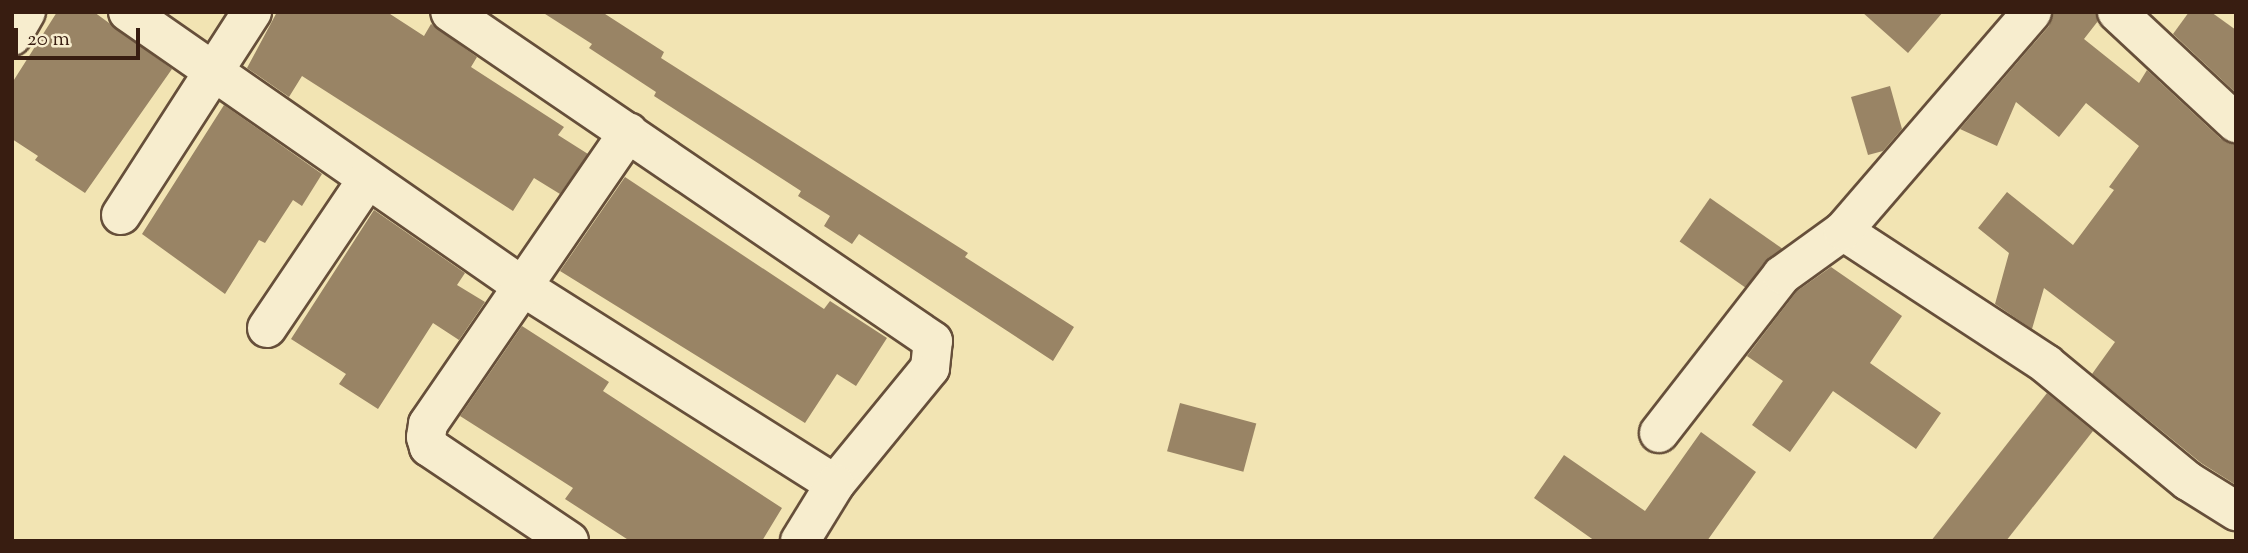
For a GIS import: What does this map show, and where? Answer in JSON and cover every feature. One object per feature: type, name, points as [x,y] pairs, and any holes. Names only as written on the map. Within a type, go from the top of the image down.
[{"type":"street","points":[[12,36],[26,12]]},
{"type":"street","points":[[128,12],[523,287],[835,484]]},
{"type":"street","points":[[121,215],[251,12]]},
{"type":"street","points":[[450,12],[933,341],[930,368],[835,484],[800,541]]},
{"type":"street","points":[[1660,433],[1782,275],[1843,230],[2032,12]]},
{"type":"street","points":[[2117,12],[2236,123]]},
{"type":"street","points":[[569,541],[429,447],[426,438],[428,424],[629,132]]},
{"type":"street","points":[[267,328],[367,180]]},
{"type":"street","points":[[1843,230],[2046,364],[2188,481],[2236,511]]},
{"type":"building","points":[[57,12],[94,12],[172,69],[85,193],[35,160],[38,156],[12,139],[12,83]]},
{"type":"building","points":[[277,12],[387,12],[424,36],[431,24],[477,57],[471,67],[564,127],[558,135],[588,154],[560,194],[534,178],[513,211],[302,76],[289,97],[247,68]]},
{"type":"building","points":[[542,12],[602,12],[664,52],[661,58],[968,253],[965,257],[1074,327],[1053,361],[859,234],[852,244],[824,226],[830,216],[798,196],[801,191],[654,96],[656,92],[589,48],[592,44]]},
{"type":"building","points":[[1862,12],[1943,12],[1908,53]]},
{"type":"building","points":[[2053,12],[2096,12],[2098,21],[2084,39],[2139,83],[2147,70],[2221,139],[2236,144],[2236,485],[2201,463],[2092,374],[2115,342],[2044,288],[2032,329],[1995,304],[2009,253],[1978,228],[2007,192],[2073,245],[2114,190],[2109,187],[2139,146],[2086,103],[2059,137],[2016,102],[1997,146],[1960,129],[2049,26]]},
{"type":"building","points":[[2189,12],[2211,12],[2236,30],[2236,93],[2173,34]]},
{"type":"building","points":[[1890,86],[1902,129],[1883,151],[1868,155],[1851,97]]},
{"type":"building","points":[[224,105],[322,174],[302,206],[293,200],[265,243],[259,240],[225,294],[142,234]]},
{"type":"building","points":[[625,177],[824,309],[830,301],[887,338],[856,386],[837,374],[805,423],[560,271]]},
{"type":"building","points":[[1710,198],[1782,248],[1752,292],[1680,241]]},
{"type":"building","points":[[374,210],[465,273],[457,285],[485,302],[459,340],[433,323],[378,409],[339,384],[346,374],[291,339]]},
{"type":"building","points":[[1831,267],[1902,316],[1870,363],[1941,413],[1916,449],[1833,391],[1790,452],[1752,425],[1783,381],[1747,356],[1797,291]]},
{"type":"building","points":[[522,326],[609,382],[603,391],[782,508],[762,541],[630,541],[565,499],[573,488],[460,416]]},
{"type":"building","points":[[2047,393],[2093,431],[2006,541],[1931,541]]},
{"type":"building","points":[[1180,403],[1256,423],[1243,472],[1167,451]]},
{"type":"building","points":[[1701,432],[1756,472],[1707,541],[1595,541],[1534,498],[1564,455],[1645,511]]}]
